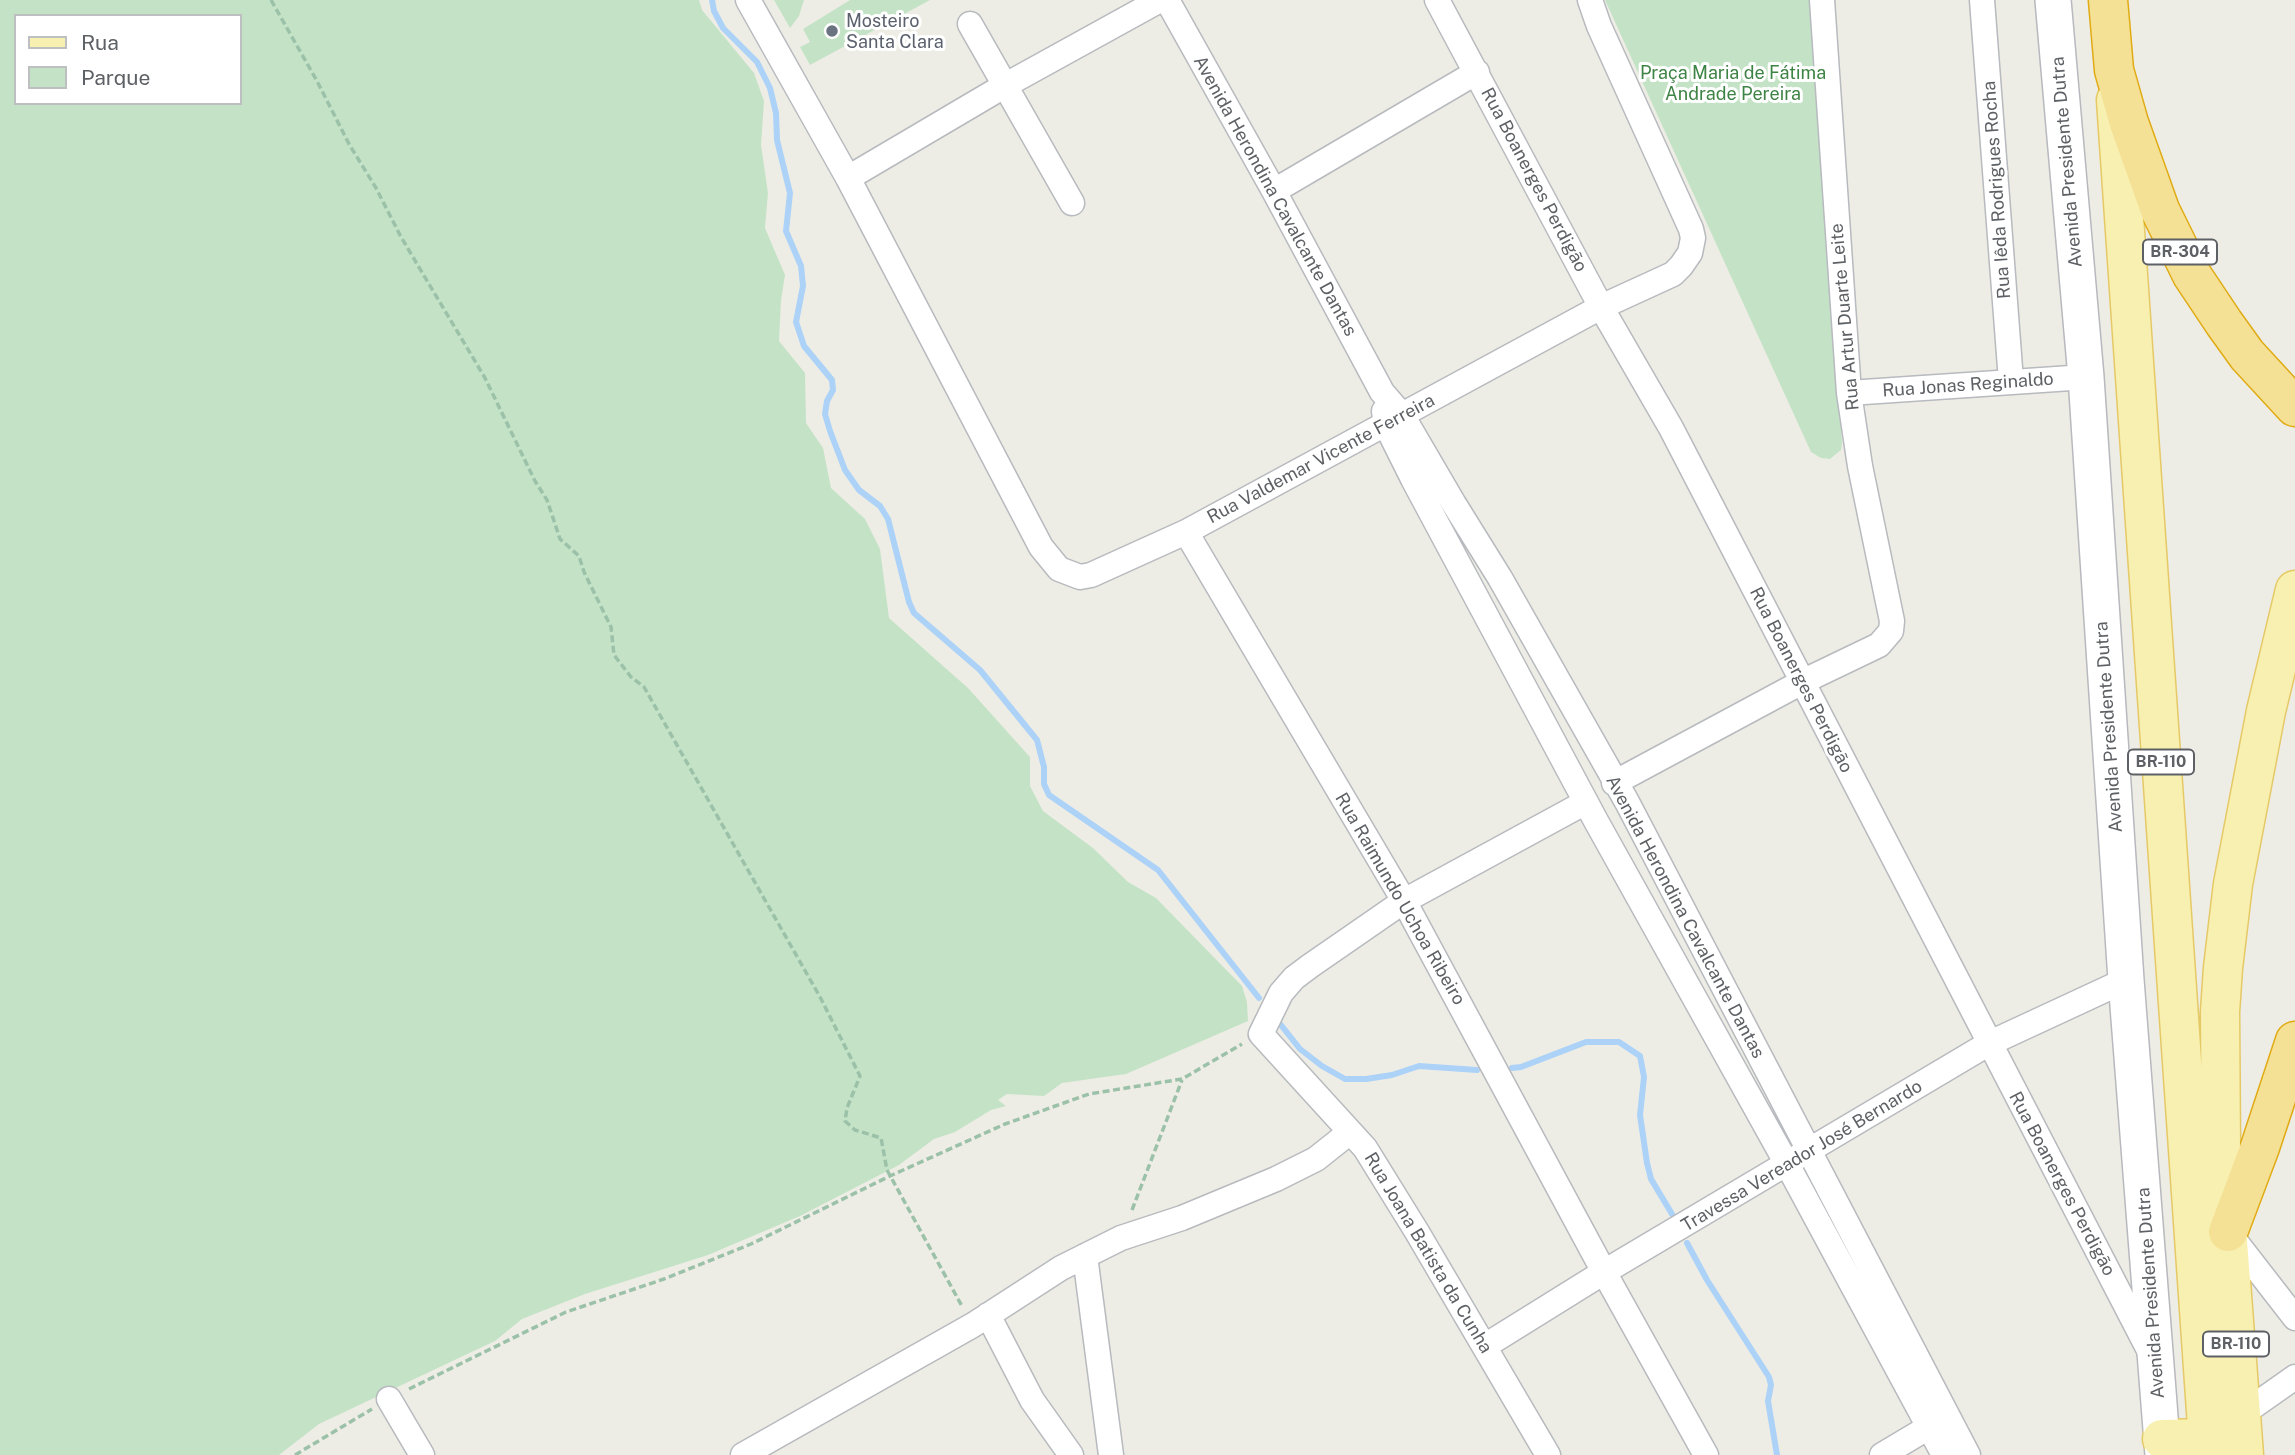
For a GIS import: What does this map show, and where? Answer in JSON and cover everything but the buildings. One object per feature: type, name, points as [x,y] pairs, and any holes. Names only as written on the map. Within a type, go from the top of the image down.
[{"type":"highway","name":"BR-110","points":[[2108,0],[2114,70]]},
{"type":"highway","name":"BR-304","points":[[2114,70],[2129,123],[2160,210],[2192,275],[2247,355],[2295,407]]},
{"type":"highway","name":"BR-110","points":[[2228,1232],[2295,1041]]},
{"type":"main road","name":"BR-110","points":[[2114,70],[2208,1446]]},
{"type":"main road","points":[[2228,1232],[2224,1185],[2220,1012],[2230,903],[2264,722],[2295,590]]},
{"type":"main road","name":"BR-110","points":[[2228,1232],[2244,1455]]},
{"type":"main road","points":[[2162,1447],[2208,1446]]},
{"type":"street","name":"Rua Valdemar Vicente Ferreira","points":[[748,0],[848,178],[1041,547],[1059,569],[1080,577],[1091,575],[1186,532],[1601,307],[1673,274],[1681,267],[1690,253],[1693,238],[1691,229],[1599,26],[1590,0]]},
{"type":"street","points":[[848,178],[1004,86],[1160,0]]},
{"type":"street","name":"Avenida Herondina Cavalcante Dantas","points":[[1167,0],[1382,392],[1413,479],[1591,812],[1787,1164],[1944,1455]]},
{"type":"street","name":"Rua Boanerges Perdigão","points":[[1437,0],[1601,307],[1671,428],[1988,1044],[2157,1365]]},
{"type":"street","name":"Rua Artur Duarte Leite","points":[[1802,681],[1879,645],[1891,631],[1892,621],[1860,466],[1849,393],[1822,0]]},
{"type":"street","name":"Rua Iêda Rodrigues Rocha","points":[[1982,0],[2011,381]]},
{"type":"street","name":"Avenida Presidente Dutra","points":[[2053,0],[2086,377],[2126,981],[2162,1447]]},
{"type":"street","points":[[970,24],[1072,203]]},
{"type":"street","points":[[1274,191],[1477,72]]},
{"type":"street","name":"Rua Jonas Reginaldo","points":[[1849,393],[2086,377]]},
{"type":"street","name":"Avenida Herondina Cavalcante Dantas","points":[[1394,420],[1519,610],[1620,792],[1968,1455]]},
{"type":"street","name":"Rua Raimundo Uchoa Ribeiro","points":[[1186,532],[1404,901],[1706,1455]]},
{"type":"street","points":[[1261,1034],[1272,1008],[1294,978],[1404,901],[1591,812],[1802,681]]},
{"type":"street","name":"Travessa Vereador José Bernardo","points":[[1485,1346],[1604,1272],[1988,1044],[2126,981]]},
{"type":"street","name":"Rua Joana Batista da Cunha","points":[[1261,1034],[1365,1148],[1548,1455]]},
{"type":"street","points":[[743,1455],[981,1320],[1061,1268],[1121,1238],[1182,1218],[1276,1179],[1316,1159],[1350,1132]]},
{"type":"street","points":[[2228,1232],[2295,1318]]},
{"type":"street","points":[[1085,1256],[1111,1455]]},
{"type":"street","points":[[981,1320],[1032,1401],[1071,1455]]},
{"type":"street","points":[[2241,1415],[2295,1377]]},
{"type":"street","points":[[388,1399],[422,1455]]},
{"type":"street","points":[[1882,1455],[1929,1427]]},
{"type":"path","points":[[271,0],[401,237],[485,379],[547,500],[560,539],[579,556],[584,572],[611,626],[614,655],[631,677],[644,687],[820,997],[860,1076],[847,1108],[845,1121],[855,1130],[881,1138],[890,1176],[981,1320]]},
{"type":"path","points":[[295,1455],[388,1399],[566,1312],[664,1279],[751,1244],[1004,1124],[1089,1094],[1182,1079],[1261,1034]]},
{"type":"path","points":[[1121,1238],[1182,1079]]},
{"type":"green space","points":[[0,0],[699,0],[702,10],[754,73],[764,101],[761,145],[768,193],[765,228],[785,275],[779,341],[805,373],[806,423],[823,448],[831,488],[865,519],[880,549],[889,618],[968,688],[1030,757],[1030,786],[1043,811],[1093,848],[1128,882],[1156,898],[1242,986],[1247,1002],[1248,1021],[1126,1074],[1062,1083],[1044,1096],[1007,1094],[998,1100],[1006,1106],[991,1110],[955,1132],[934,1139],[899,1165],[800,1216],[708,1255],[585,1294],[522,1319],[495,1341],[319,1424],[279,1455],[0,1455]]},
{"type":"green space","points":[[774,0],[804,0],[799,16],[790,28]]},
{"type":"green space","name":"Mosteiro Santa Clara","points":[[850,0],[930,0],[810,65],[800,47],[810,42],[803,29]]},
{"type":"green space","name":"Praça Maria de Fátima Andrade Pereira","points":[[1605,0],[1809,0],[1842,443],[1841,450],[1830,459],[1821,458],[1811,452]]},
{"type":"waterway","points":[[712,0],[714,11],[723,28],[757,62],[770,88],[776,113],[777,140],[790,193],[786,231],[801,266],[803,286],[796,322],[804,346],[832,380],[833,390],[827,401],[825,414],[830,431],[845,470],[859,490],[880,506],[888,519],[914,613],[980,670],[1037,740],[1044,767],[1044,784],[1049,795],[1158,870],[1259,998]]},
{"type":"waterway","points":[[1281,1025],[1300,1049],[1345,1079],[1392,1075],[1419,1066],[1477,1070]]},
{"type":"waterway","points":[[1512,1068],[1586,1042],[1619,1042],[1640,1056],[1644,1077],[1640,1115],[1647,1163],[1651,1179],[1672,1214]]},
{"type":"waterway","points":[[1687,1243],[1707,1280],[1769,1377],[1771,1385],[1768,1401],[1777,1455]]},
{"type":"place","name":"Mosteiro Santa Clara","points":[[832,31]]}]
